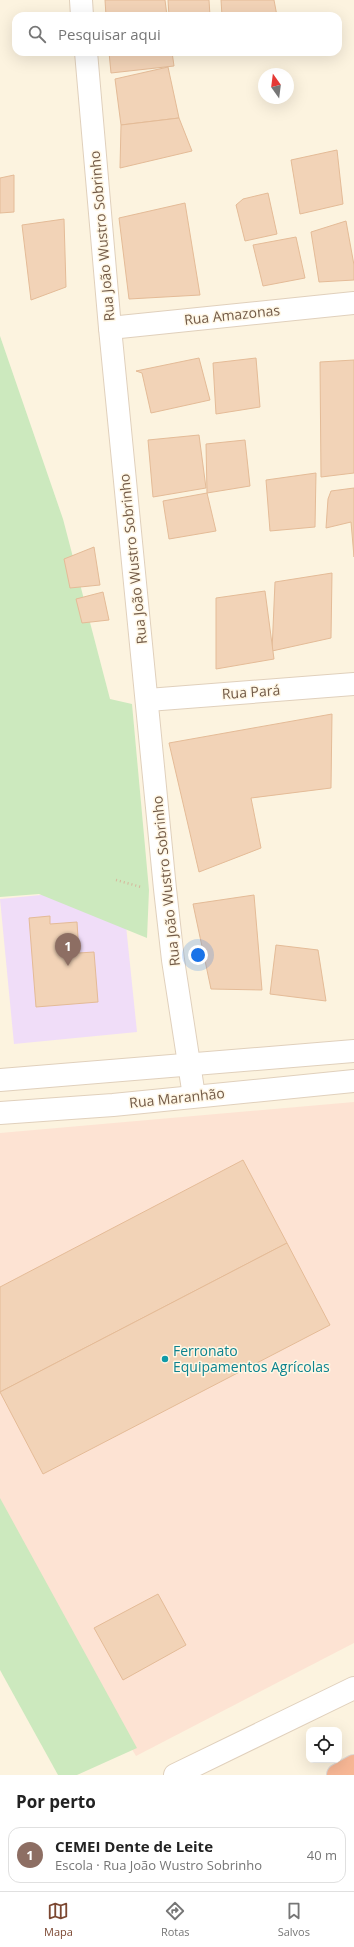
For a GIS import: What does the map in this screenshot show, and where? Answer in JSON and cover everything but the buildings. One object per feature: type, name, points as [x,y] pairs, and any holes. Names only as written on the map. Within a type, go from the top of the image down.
[{"type":"highway","points":[[338,1775],[354,1766]]},
{"type":"street","points":[[81,0],[82,12]]},
{"type":"street","name":"Rua João Wustro Sobrinho","points":[[86,56],[110,328],[173,960],[194,1096]]},
{"type":"street","name":"Rua Amazonas","points":[[110,328],[354,302]]},
{"type":"street","name":"Rua Pará","points":[[148,700],[354,684]]},
{"type":"street","points":[[0,1080],[354,1051]]},
{"type":"street","name":"Rua Maranhão","points":[[0,1113],[113,1105],[354,1081]]},
{"type":"street","points":[[176,1775],[354,1688]]},
{"type":"shaded area","points":[[122,887],[137,1032],[14,1044],[0,899]]},
{"type":"shaded area","points":[[354,1102],[354,1643],[136,1756],[0,1530],[0,1133]]},
{"type":"green space","points":[[0,336],[63,519],[110,699],[132,704],[149,890],[147,938],[39,894],[0,897]]},
{"type":"green space","points":[[0,1498],[137,1748],[77,1775],[58,1775],[0,1670]]},
{"type":"place","name":"CEMEI Dente de Leite","points":[[68,966]]},
{"type":"place","name":"Ferronato Equipamentos Agrícolas","points":[[165,1359]]}]
